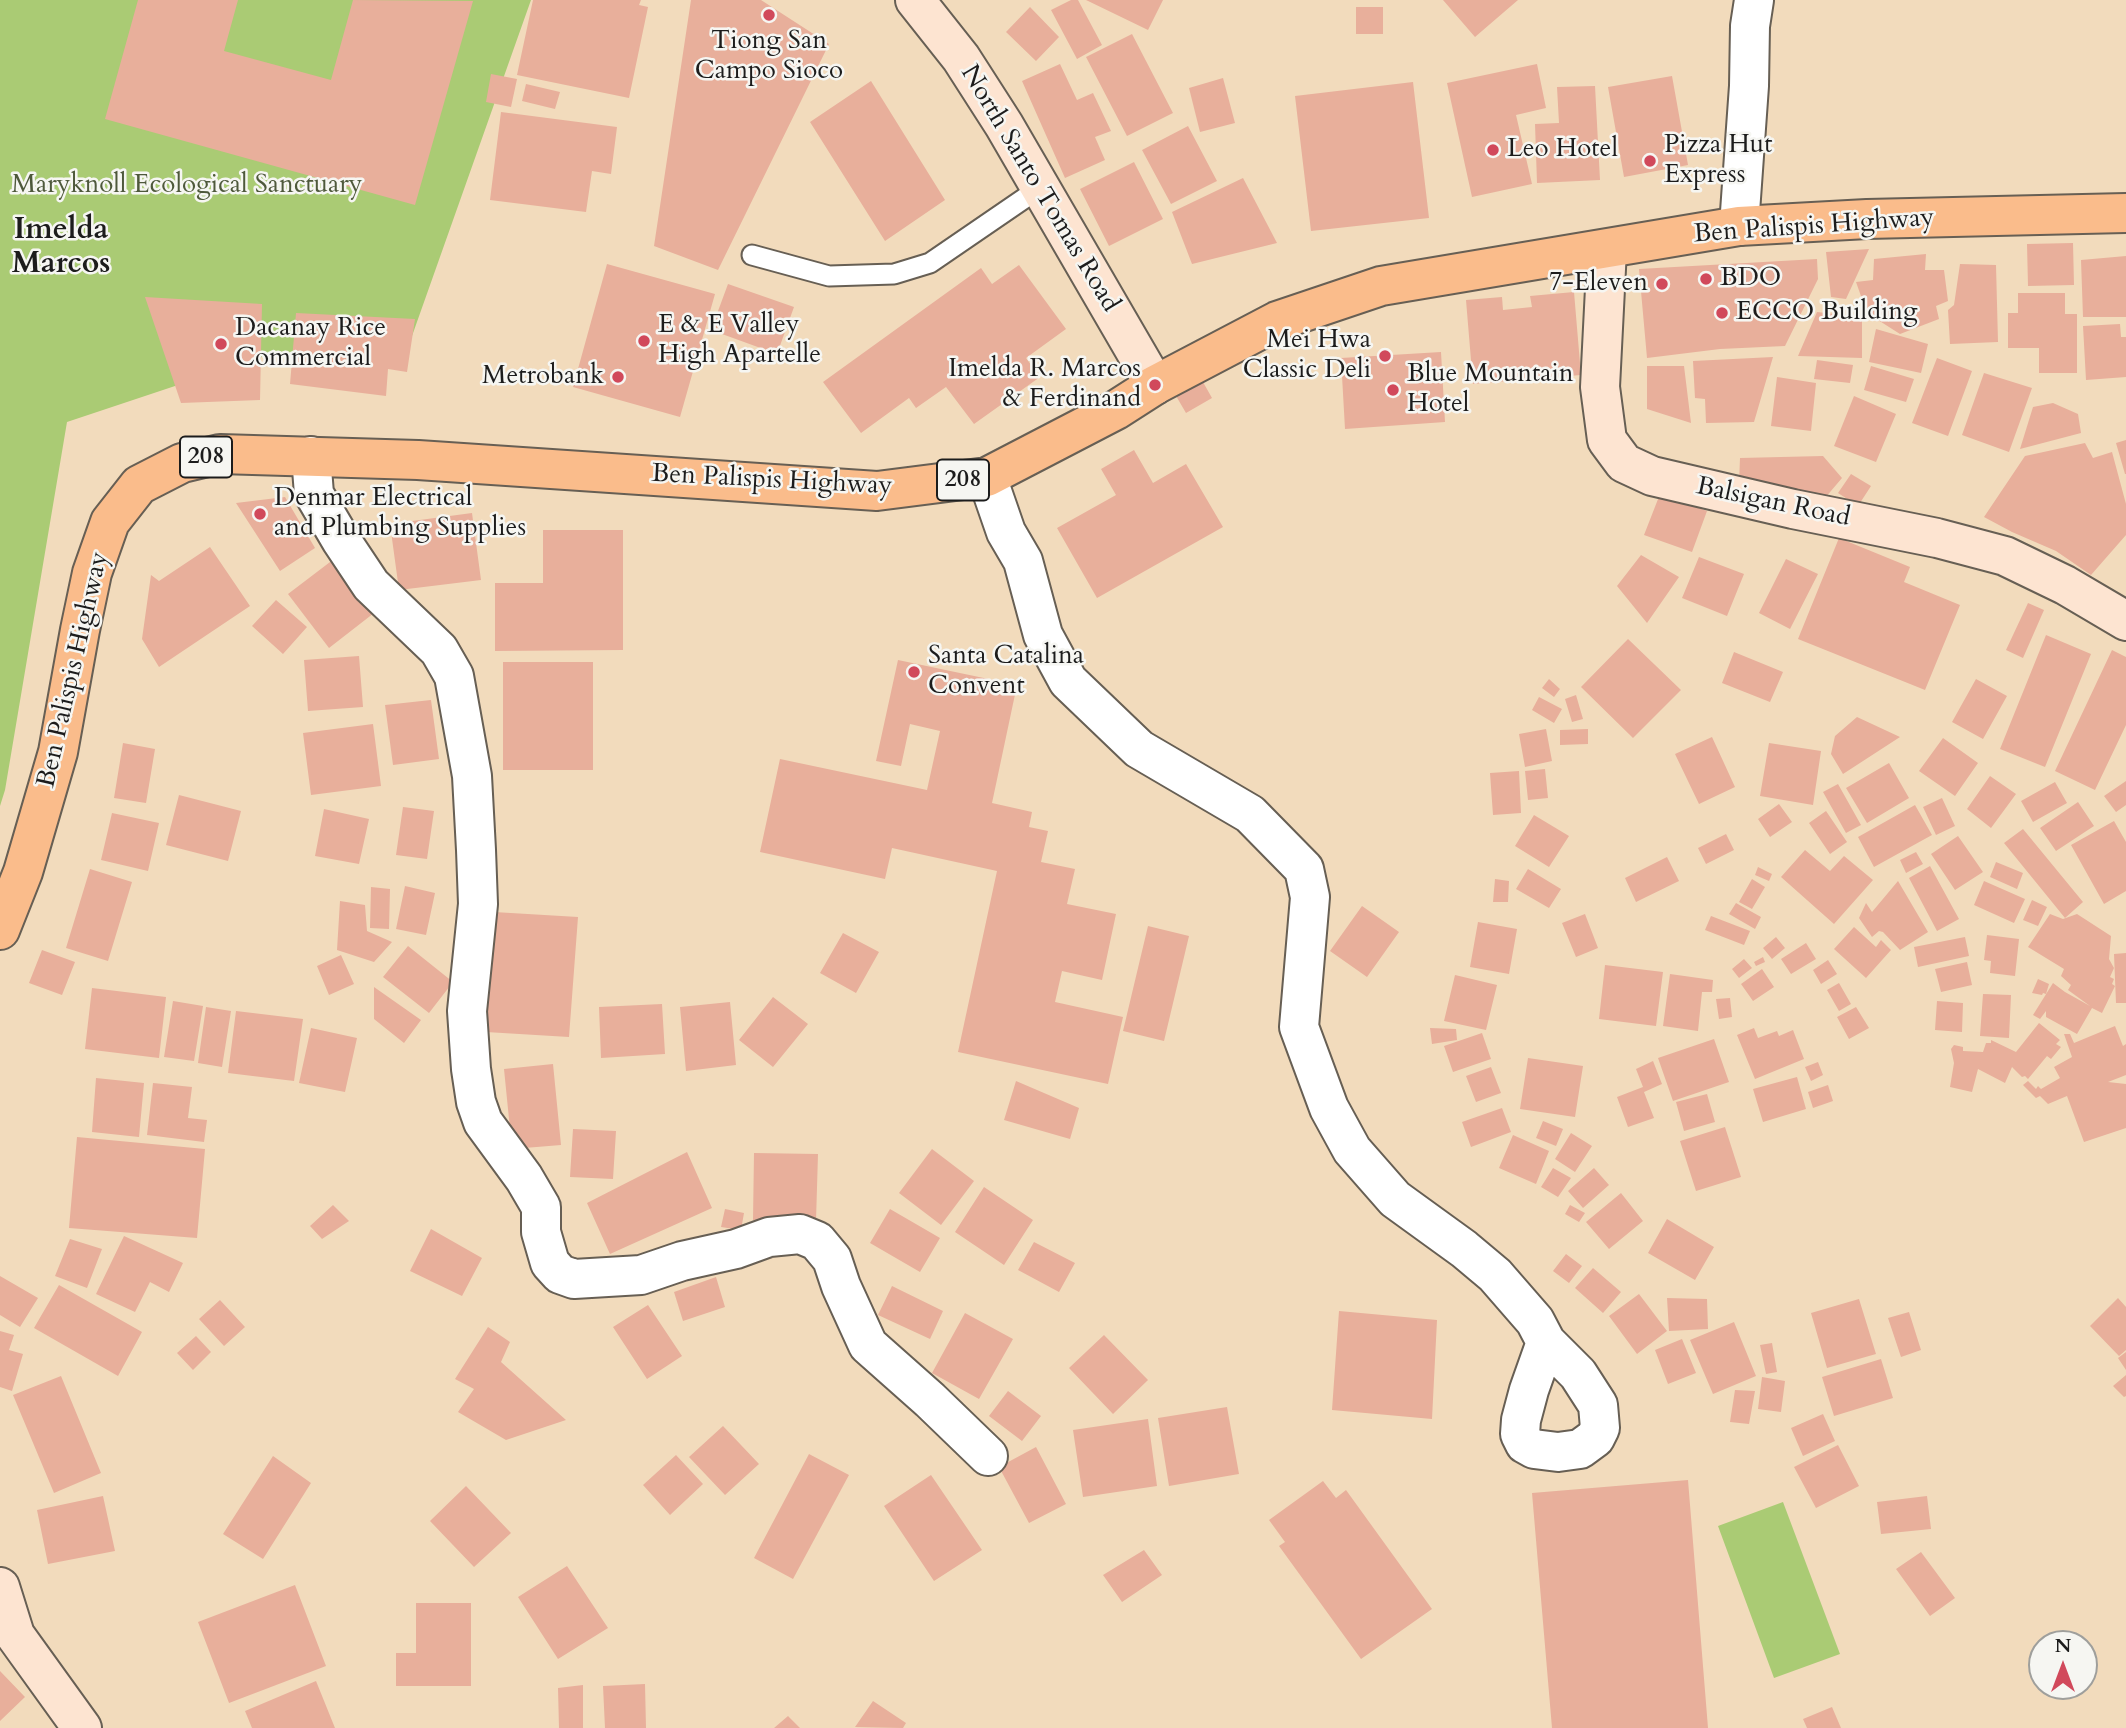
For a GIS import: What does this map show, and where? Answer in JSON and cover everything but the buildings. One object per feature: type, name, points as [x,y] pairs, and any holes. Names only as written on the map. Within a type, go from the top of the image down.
[{"type":"main road","name":"Ben Palispis Highway","points":[[0,930],[23,872],[58,752],[90,584],[110,522],[139,485],[181,463],[220,454],[418,460],[877,491],[986,477],[1116,410],[1155,385],[1277,321],[1381,286],[1739,226],[1867,219],[2126,213]]},
{"type":"street","name":"North Santo Tomas Road","points":[[915,0],[961,58],[1041,187],[1155,385]]},
{"type":"street","points":[[1739,226],[1749,86],[1750,26],[1754,0]]},
{"type":"street","name":"Balsigan Road","points":[[1607,249],[1600,387],[1607,440],[1624,463],[1652,476],[1793,509],[1937,538],[2006,556],[2065,585],[2126,621]]},
{"type":"street","points":[[311,456],[314,494],[341,540],[371,585],[431,642],[454,676],[472,776],[476,850],[478,904],[467,1011],[474,1091],[483,1122],[541,1207],[541,1232],[550,1263],[561,1274],[575,1279],[641,1275],[682,1261],[736,1249],[769,1237],[800,1234],[817,1241],[832,1259],[841,1286],[868,1345],[988,1456]]},
{"type":"street","points":[[986,477],[1006,532],[1023,561],[1042,635],[1068,681],[1139,749],[1250,814],[1304,869],[1310,897],[1298,1027],[1329,1108],[1352,1150],[1395,1199],[1495,1275],[1535,1321],[1546,1342]]},
{"type":"street","points":[[0,1587],[15,1636],[82,1728]]},
{"type":"lane","points":[[751,255],[829,276],[894,274],[930,263],[1041,187]]},
{"type":"green space","name":"Maryknoll Ecological Sanctuary","points":[[0,0],[531,0],[401,367],[274,353],[67,422],[5,790],[0,806]]},
{"type":"green space","points":[[1783,1502],[1840,1654],[1774,1678],[1718,1526]]},
{"type":"place","name":"Tiong San Campo Sioco","points":[[769,15]]},
{"type":"place","name":"Leo Hotel","points":[[1493,150]]},
{"type":"place","name":"Pizza Hut Express","points":[[1650,161]]},
{"type":"place","name":"BDO","points":[[1706,279]]},
{"type":"place","name":"7-Eleven","points":[[1662,284]]},
{"type":"place","name":"ECCO Building","points":[[1722,313]]},
{"type":"place","name":"E & E Valley High Apartelle","points":[[644,341]]},
{"type":"place","name":"Dacanay Rice Commercial","points":[[221,344]]},
{"type":"place","name":"Mei Hwa Classic Deli","points":[[1385,356]]},
{"type":"place","name":"Metrobank","points":[[618,377]]},
{"type":"place","name":"Imelda R. Marcos & Ferdinand","points":[[1155,385]]},
{"type":"place","name":"Blue Mountain Hotel","points":[[1393,390]]},
{"type":"place","name":"Denmar Electrical and Plumbing Supplies","points":[[260,514]]},
{"type":"place","name":"Santa Catalina Convent","points":[[914,672]]},
{"type":"district","name":"Imelda Marcos","points":[[61,248]]}]
